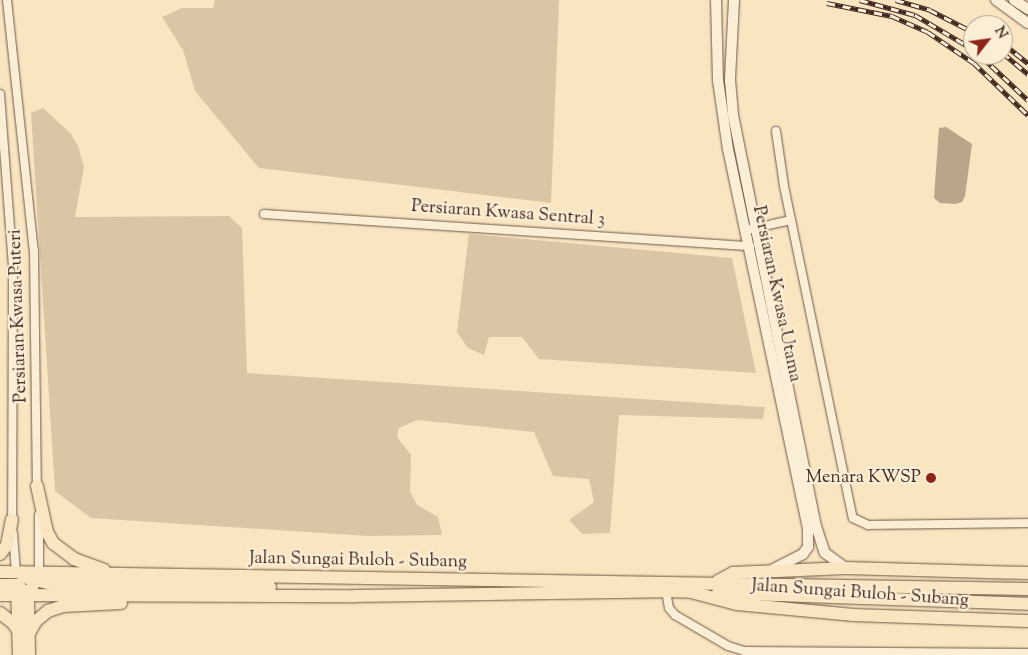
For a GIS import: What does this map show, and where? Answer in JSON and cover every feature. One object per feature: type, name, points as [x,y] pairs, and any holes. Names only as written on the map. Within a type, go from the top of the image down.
[{"type":"main road","points":[[36,486],[47,532],[53,543],[84,564],[126,575]]},
{"type":"main road","points":[[0,554],[7,545],[12,520]]},
{"type":"main road","name":"Jalan Sungai Buloh - Subang","points":[[715,582],[732,573],[846,568],[1028,573]]},
{"type":"main road","name":"Jalan Sungai Buloh - Subang","points":[[0,572],[20,587]]},
{"type":"main road","name":"Jalan Sungai Buloh - Subang","points":[[37,577],[126,575],[715,582],[758,589],[1028,604]]},
{"type":"main road","points":[[0,584],[20,587],[37,577]]},
{"type":"main road","points":[[20,587],[37,577]]},
{"type":"main road","points":[[37,577],[51,584],[415,590],[426,594]]},
{"type":"main road","points":[[20,587],[24,633],[29,655]]},
{"type":"main road","name":"Jalan Sungai Buloh - Subang","points":[[0,595],[20,587],[199,595],[1028,588]]},
{"type":"main road","name":"Jalan Sungai Buloh - Subang","points":[[691,592],[737,604],[853,615],[1028,621]]},
{"type":"main road","points":[[19,655],[24,633],[48,611],[63,606],[187,601],[199,595]]},
{"type":"main road","points":[[0,613],[24,633]]},
{"type":"street","name":"Persiaran Kwasa Puteri","points":[[7,0],[34,251],[36,486],[41,557],[37,577]]},
{"type":"street","name":"Persiaran Kwasa Utama","points":[[716,0],[718,80],[728,149],[750,246],[809,537],[808,547],[799,558],[770,571]]},
{"type":"street","name":"Persiaran Kwasa Utama","points":[[734,0],[730,80],[733,115],[758,227],[816,526],[825,553],[846,568]]},
{"type":"street","points":[[996,0],[1028,22]]},
{"type":"street","points":[[1014,0],[1028,9]]},
{"type":"street","name":"Persiaran Kwasa Puteri","points":[[0,94],[13,266],[12,520],[20,587]]},
{"type":"street","points":[[776,131],[791,220],[853,518],[868,525],[1028,523]]},
{"type":"street","points":[[0,148],[4,140]]},
{"type":"street","points":[[0,186],[8,195]]},
{"type":"street","name":"Persiaran Kwasa Sentral 3","points":[[264,214],[750,246]]},
{"type":"street","points":[[746,230],[791,220]]},
{"type":"street","points":[[666,591],[669,608],[675,615],[728,646],[744,651],[1028,653]]},
{"type":"shaded area","points":[[215,0],[559,0],[551,203],[259,168],[195,91],[183,50],[162,17],[182,8],[213,8]]},
{"type":"shaded area","points":[[43,108],[70,133],[78,146],[84,167],[75,217],[229,216],[242,228],[247,373],[765,407],[763,419],[619,415],[610,533],[582,534],[569,520],[594,502],[589,479],[553,476],[534,432],[417,420],[399,428],[397,437],[411,455],[410,492],[417,505],[438,517],[442,535],[368,536],[91,518],[55,491],[31,113]]},
{"type":"shaded area","points":[[946,127],[972,144],[965,196],[962,202],[955,204],[940,203],[934,198],[939,128]]},
{"type":"shaded area","points":[[469,234],[732,258],[756,373],[539,359],[522,337],[489,337],[484,355],[468,348],[457,332]]},
{"type":"railway","points":[[860,0],[915,15],[963,43]]},
{"type":"railway","points":[[896,0],[930,10],[963,27]]},
{"type":"railway","points":[[827,3],[892,16],[928,32],[974,63],[1028,115]]},
{"type":"railway","points":[[1013,51],[1028,63]]},
{"type":"railway","points":[[1013,61],[1028,74]]},
{"type":"railway","points":[[991,65],[1028,100]]},
{"type":"place","name":"Menara KWSP","points":[[931,478]]}]
